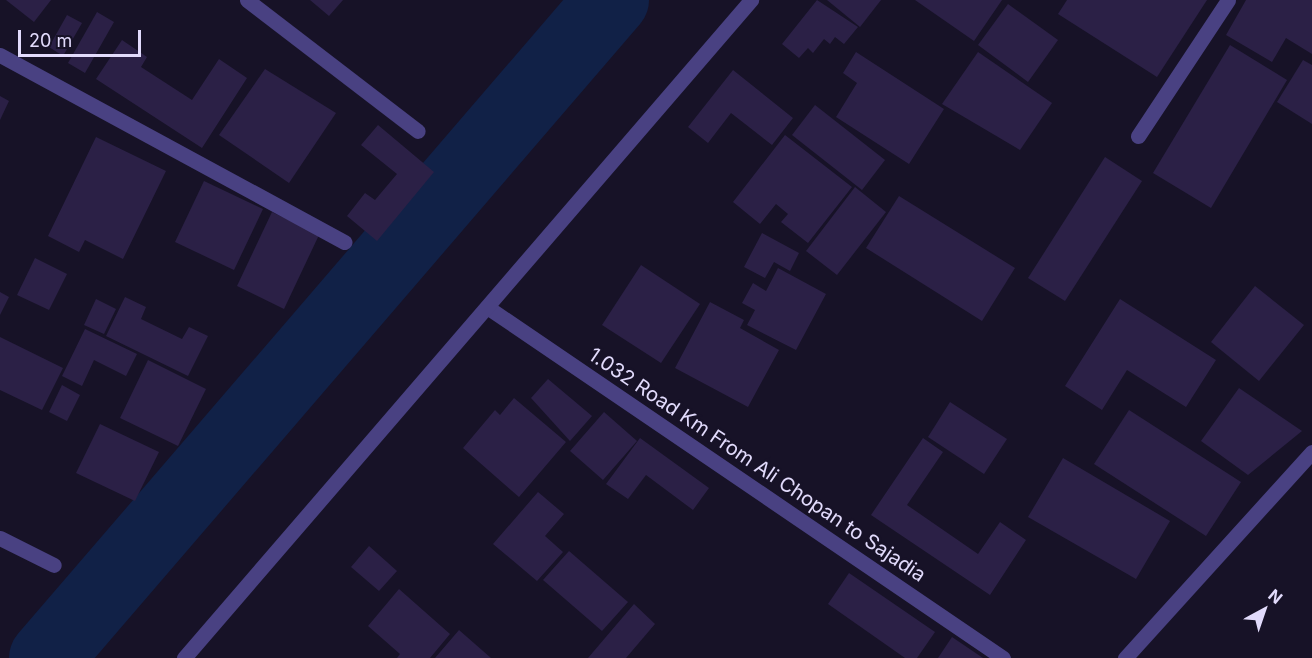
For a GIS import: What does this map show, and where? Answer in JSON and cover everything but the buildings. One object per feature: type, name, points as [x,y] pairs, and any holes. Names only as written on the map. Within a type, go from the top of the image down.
[{"type":"street","points":[[247,0],[418,131]]},
{"type":"street","points":[[184,658],[751,0]]},
{"type":"street","points":[[1138,135],[1228,0]]},
{"type":"street","points":[[0,55],[345,242]]},
{"type":"street","name":"1.032 Road Km From Ali Chopan to Sajadia","points":[[487,307],[1003,658]]},
{"type":"street","points":[[1125,658],[1312,452]]},
{"type":"street","points":[[0,538],[54,565]]},
{"type":"waterway","points":[[46,658],[612,0]]}]
